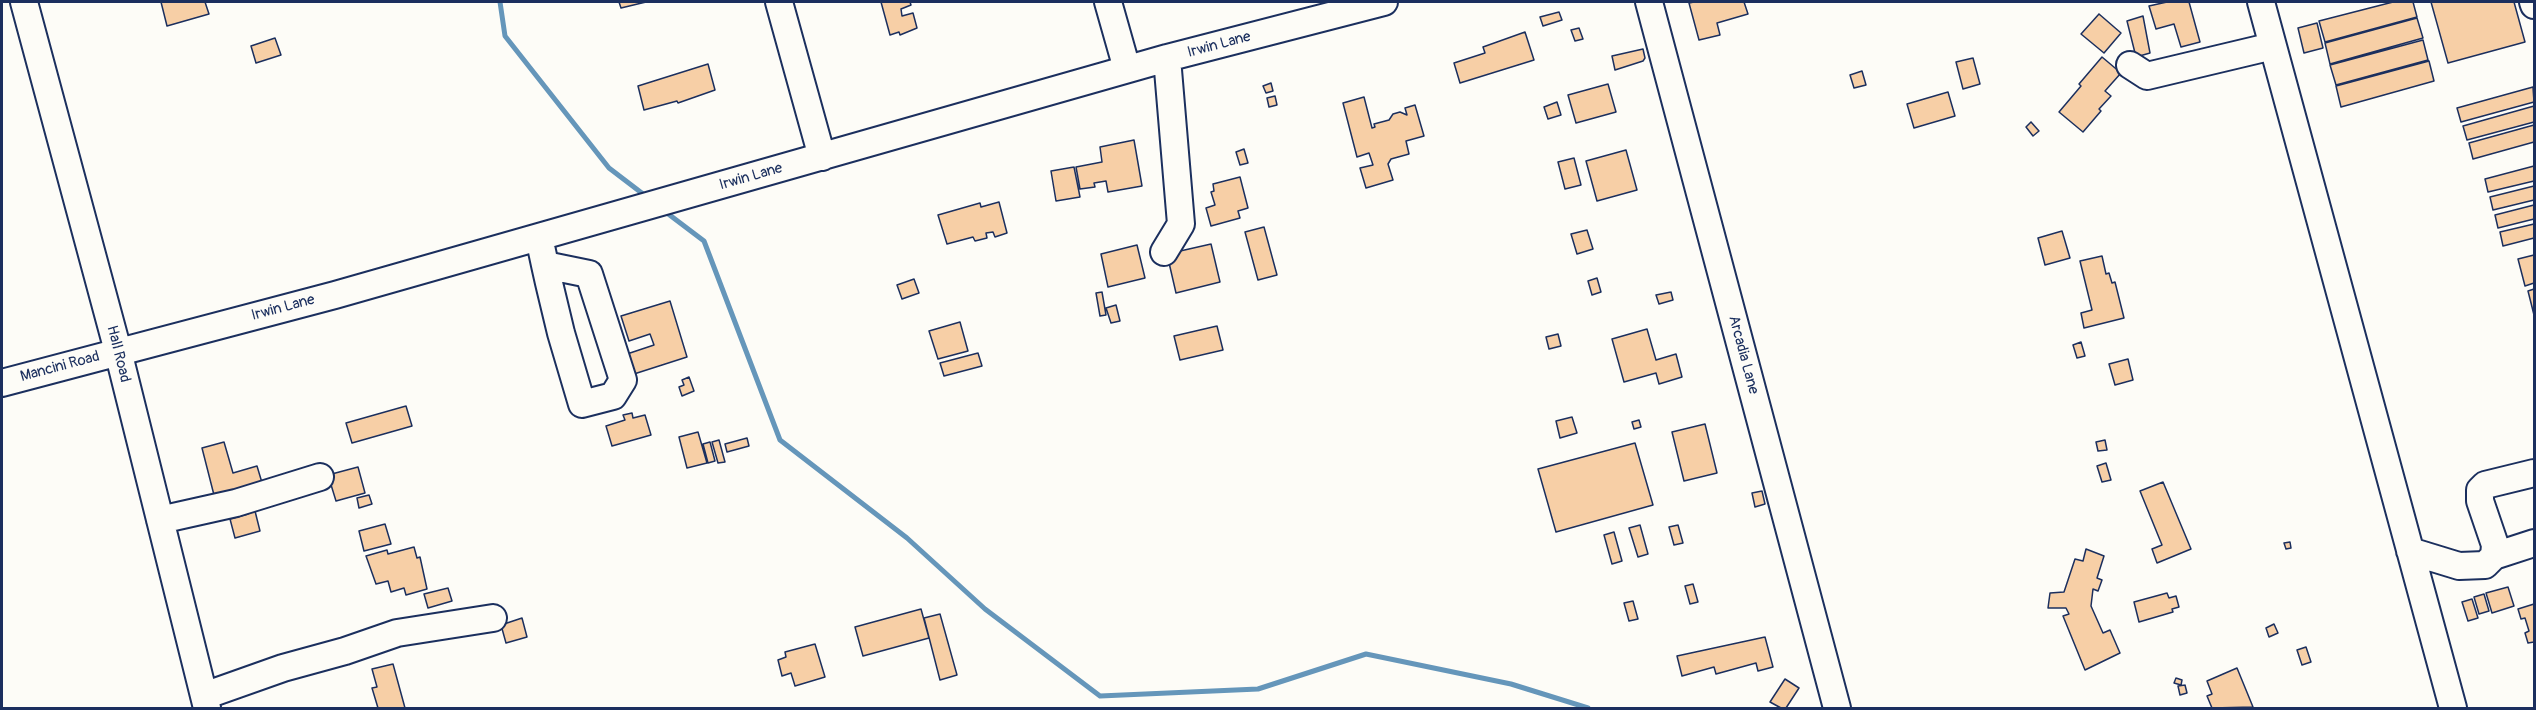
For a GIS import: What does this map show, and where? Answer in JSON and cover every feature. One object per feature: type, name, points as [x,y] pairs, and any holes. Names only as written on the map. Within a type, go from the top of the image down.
[{"type":"street","name":"Hall Road","points":[[24,2],[118,351],[205,702]]},
{"type":"street","points":[[779,2],[822,156]]},
{"type":"street","points":[[1108,2],[1127,69]]},
{"type":"street","name":"Irwin Lane","points":[[118,351],[335,295],[1127,69],[1384,2]]},
{"type":"street","name":"Arcadia Lane","points":[[1650,2],[1837,708]]},
{"type":"street","points":[[2261,2],[2452,708]]},
{"type":"street","points":[[2130,65],[2146,76],[2273,46]]},
{"type":"street","points":[[1164,252],[1181,224],[1167,58]]},
{"type":"street","points":[[540,237],[545,265],[561,333],[582,404],[613,396],[623,380],[589,274],[545,265]]},
{"type":"street","name":"Mancini Road","points":[[2,382],[118,351]]},
{"type":"street","points":[[2494,556],[2495,545],[2480,501],[2480,490],[2485,485],[2535,473]]},
{"type":"street","points":[[160,520],[236,503],[320,477]]},
{"type":"street","points":[[2410,551],[2459,566],[2485,565],[2494,556],[2535,543]]},
{"type":"street","points":[[205,702],[283,668],[345,651],[371,640],[397,633],[493,618]]},
{"type":"building","points":[[161,2],[205,2],[209,14],[167,26]]},
{"type":"building","points":[[619,2],[646,2],[621,8]]},
{"type":"building","points":[[881,2],[910,2],[911,5],[901,9],[902,16],[913,13],[917,28],[900,35],[899,32],[890,35]]},
{"type":"building","points":[[1744,2],[1748,14],[1717,23],[1720,35],[1699,40],[1689,3]]},
{"type":"building","points":[[2167,2],[2189,2],[2200,42],[2181,47],[2174,24],[2156,29],[2149,6]]},
{"type":"building","points":[[2393,2],[2413,2],[2417,17],[2325,42],[2319,21]]},
{"type":"building","points":[[2431,2],[2514,2],[2525,42],[2448,63]]},
{"type":"building","points":[[1559,12],[1562,20],[1543,26],[1540,17]]},
{"type":"building","points":[[2099,14],[2121,33],[2104,53],[2081,34]]},
{"type":"building","points":[[2143,16],[2150,53],[2136,57],[2127,21]]},
{"type":"building","points":[[2417,18],[2423,38],[2330,64],[2325,43]]},
{"type":"building","points":[[2317,23],[2323,48],[2304,53],[2298,28]]},
{"type":"building","points":[[1579,28],[1583,39],[1575,41],[1571,30]]},
{"type":"building","points":[[1525,32],[1534,60],[1460,83],[1454,63],[1485,53],[1483,47]]},
{"type":"building","points":[[275,38],[281,55],[256,63],[251,46]]},
{"type":"building","points":[[2423,40],[2428,60],[2336,85],[2330,65]]},
{"type":"building","points":[[1643,49],[1645,58],[1643,61],[1615,70],[1612,56]]},
{"type":"building","points":[[2102,57],[2121,73],[2105,91],[2111,96],[2083,132],[2059,112]]},
{"type":"building","points":[[1973,58],[1980,84],[1963,89],[1956,62]]},
{"type":"building","points":[[2429,61],[2434,81],[2341,107],[2336,86]]},
{"type":"building","points":[[708,64],[715,90],[678,103],[677,101],[644,110],[638,86]]},
{"type":"building","points":[[1862,71],[1866,85],[1854,88],[1850,75]]},
{"type":"building","points":[[1271,83],[1273,91],[1266,93],[1263,86]]},
{"type":"building","points":[[1608,84],[1616,112],[1576,123],[1568,95]]},
{"type":"building","points":[[2533,87],[2534,102],[2461,122],[2457,108]]},
{"type":"building","points":[[1948,92],[1955,116],[1914,128],[1907,104]]},
{"type":"building","points":[[1275,96],[1277,105],[1269,107],[1267,98]]},
{"type":"building","points":[[1364,97],[1372,128],[1375,127],[1374,124],[1389,120],[1393,114],[1400,112],[1407,115],[1405,108],[1415,105],[1424,136],[1406,141],[1409,154],[1391,159],[1388,164],[1393,180],[1366,188],[1360,168],[1373,165],[1369,153],[1357,157],[1343,103]]},
{"type":"building","points":[[1557,102],[1561,115],[1548,119],[1544,107]]},
{"type":"building","points":[[2534,106],[2534,122],[2467,140],[2463,126]]},
{"type":"building","points":[[2031,122],[2039,131],[2033,136],[2026,127]]},
{"type":"building","points":[[2534,125],[2534,142],[2473,159],[2469,143]]},
{"type":"building","points":[[1134,140],[1142,186],[1108,192],[1106,181],[1094,183],[1095,187],[1080,189],[1076,167],[1102,162],[1100,147]]},
{"type":"building","points":[[1244,149],[1248,163],[1240,165],[1236,152]]},
{"type":"building","points":[[1626,150],[1637,190],[1597,201],[1586,161]]},
{"type":"building","points":[[1574,158],[1581,185],[1565,189],[1558,162]]},
{"type":"building","points":[[2534,166],[2534,181],[2488,192],[2485,179]]},
{"type":"building","points":[[1074,167],[1080,197],[1056,201],[1051,171]]},
{"type":"building","points":[[1240,177],[1248,208],[1238,211],[1240,218],[1211,226],[1206,208],[1215,205],[1211,192],[1214,191],[1213,184]]},
{"type":"building","points":[[2534,186],[2534,200],[2493,210],[2490,197]]},
{"type":"building","points":[[999,202],[1007,233],[995,237],[993,232],[986,233],[987,238],[975,241],[973,237],[947,244],[938,215],[980,203],[981,207]]},
{"type":"building","points":[[2534,205],[2534,219],[2498,228],[2495,215]]},
{"type":"building","points":[[2534,224],[2534,238],[2503,246],[2500,232]]},
{"type":"building","points":[[1264,227],[1277,275],[1258,280],[1245,232]]},
{"type":"building","points":[[1587,230],[1593,249],[1577,254],[1571,234]]},
{"type":"building","points":[[2062,231],[2070,258],[2045,265],[2038,238]]},
{"type":"building","points":[[1211,244],[1220,282],[1176,293],[1167,254]]},
{"type":"building","points":[[1137,245],[1145,278],[1108,287],[1101,254]]},
{"type":"building","points":[[2534,255],[2534,283],[2525,286],[2518,259]]},
{"type":"building","points":[[2102,256],[2106,274],[2109,273],[2112,283],[2115,282],[2124,318],[2084,328],[2081,313],[2092,310],[2080,261]]},
{"type":"building","points":[[1597,278],[1601,292],[1592,295],[1588,281]]},
{"type":"building","points":[[914,279],[919,293],[902,299],[897,285]]},
{"type":"building","points":[[2534,289],[2534,315],[2528,291]]},
{"type":"building","points":[[1102,292],[1106,315],[1100,316],[1096,293]]},
{"type":"building","points":[[1671,292],[1673,300],[1659,304],[1656,295]]},
{"type":"building","points":[[670,301],[687,357],[634,374],[627,354],[654,345],[650,334],[629,341],[621,316]]},
{"type":"building","points":[[1116,305],[1120,321],[1111,323],[1106,308]]},
{"type":"building","points":[[960,322],[968,351],[938,359],[929,331]]},
{"type":"building","points":[[1217,326],[1223,350],[1180,360],[1174,336]]},
{"type":"building","points":[[1647,329],[1656,360],[1676,354],[1682,377],[1659,384],[1656,373],[1624,382],[1612,339]]},
{"type":"building","points":[[1558,334],[1561,346],[1549,349],[1546,337]]},
{"type":"building","points":[[2081,342],[2085,356],[2077,358],[2073,345]]},
{"type":"building","points":[[978,353],[982,366],[944,376],[940,363]]},
{"type":"building","points":[[2128,359],[2133,380],[2115,385],[2109,364]]},
{"type":"building","points":[[689,377],[694,391],[682,396],[679,387],[684,385],[682,380]]},
{"type":"building","points":[[406,406],[412,426],[352,443],[346,423]]},
{"type":"building","points":[[632,413],[633,418],[645,415],[651,435],[612,446],[606,426],[625,420],[623,415]]},
{"type":"building","points":[[1572,417],[1577,433],[1560,438],[1556,421]]},
{"type":"building","points":[[1639,420],[1641,427],[1634,429],[1632,422]]},
{"type":"building","points":[[1705,424],[1717,473],[1684,481],[1672,432]]},
{"type":"building","points":[[698,432],[707,463],[687,468],[679,437]]},
{"type":"building","points":[[747,438],[749,446],[727,452],[725,444]]},
{"type":"building","points":[[719,440],[725,462],[718,463],[712,442]]},
{"type":"building","points":[[2105,440],[2107,450],[2098,451],[2096,442]]},
{"type":"building","points":[[224,442],[233,473],[257,466],[263,486],[215,499],[202,448]]},
{"type":"building","points":[[710,442],[715,461],[708,463],[703,444]]},
{"type":"building","points":[[1635,443],[1653,505],[1556,532],[1538,469]]},
{"type":"building","points":[[2106,463],[2111,480],[2102,482],[2097,466]]},
{"type":"building","points":[[358,467],[365,493],[336,501],[328,475]]},
{"type":"building","points":[[2163,482],[2191,549],[2157,563],[2152,549],[2162,545],[2140,491]]},
{"type":"building","points":[[1762,491],[1765,504],[1755,507],[1752,493]]},
{"type":"building","points":[[369,495],[372,504],[359,508],[357,498]]},
{"type":"building","points":[[253,503],[260,531],[235,538],[230,519],[248,514],[245,505]]},
{"type":"building","points":[[385,524],[391,544],[364,551],[359,531]]},
{"type":"building","points":[[1640,525],[1648,554],[1638,557],[1629,528]]},
{"type":"building","points":[[1678,525],[1683,543],[1674,545],[1669,527]]},
{"type":"building","points":[[1614,532],[1622,561],[1612,564],[1604,535]]},
{"type":"building","points":[[2290,542],[2291,548],[2286,549],[2284,543]]},
{"type":"building","points":[[414,547],[417,558],[420,557],[427,589],[406,595],[404,588],[391,592],[388,581],[376,584],[366,556],[387,550],[388,554]]},
{"type":"building","points":[[2086,549],[2104,556],[2097,578],[2102,580],[2098,591],[2093,589],[2091,606],[2103,633],[2110,630],[2120,653],[2085,670],[2063,616],[2069,614],[2066,608],[2048,608],[2050,593],[2064,592],[2075,559],[2083,561]]},
{"type":"building","points":[[1693,584],[1698,602],[1690,604],[1685,586]]},
{"type":"building","points":[[2508,587],[2514,606],[2492,613],[2486,593]]},
{"type":"building","points":[[448,588],[452,601],[428,608],[424,594]]},
{"type":"building","points":[[2167,593],[2169,598],[2176,596],[2179,607],[2172,609],[2173,612],[2139,622],[2134,602]]},
{"type":"building","points":[[2484,594],[2489,611],[2479,614],[2474,597]]},
{"type":"building","points":[[2472,599],[2478,618],[2468,621],[2462,602]]},
{"type":"building","points":[[1633,601],[1638,619],[1629,621],[1624,603]]},
{"type":"building","points":[[2534,604],[2534,642],[2528,643],[2525,633],[2529,631],[2525,618],[2521,619],[2518,609]]},
{"type":"building","points":[[921,609],[929,638],[863,656],[855,627]]},
{"type":"building","points":[[940,614],[957,675],[940,680],[924,618]]},
{"type":"building","points":[[522,618],[527,637],[506,643],[501,625]]},
{"type":"building","points":[[2274,624],[2278,633],[2269,637],[2266,628]]},
{"type":"building","points":[[1765,637],[1773,667],[1758,671],[1756,663],[1716,674],[1714,667],[1682,676],[1677,656]]},
{"type":"building","points":[[815,644],[825,677],[795,686],[791,673],[782,676],[778,660],[786,657],[785,652]]},
{"type":"building","points":[[2306,647],[2311,662],[2302,665],[2297,650]]},
{"type":"building","points":[[393,664],[405,708],[378,708],[372,688],[377,687],[372,669]]},
{"type":"building","points":[[2237,668],[2253,707],[2212,708],[2207,696],[2212,694],[2207,681]]},
{"type":"building","points":[[2176,678],[2182,680],[2181,685],[2174,683]]},
{"type":"building","points":[[1785,679],[1799,688],[1786,708],[1781,708],[1770,702]]},
{"type":"building","points":[[2185,685],[2187,693],[2180,695],[2178,686]]},
{"type":"waterway","points":[[500,2],[505,36],[609,168],[647,197]]},
{"type":"waterway","points":[[663,210],[704,241],[780,440],[907,538],[985,609],[1100,696],[1258,689],[1366,654],[1511,684],[1588,708]]}]
